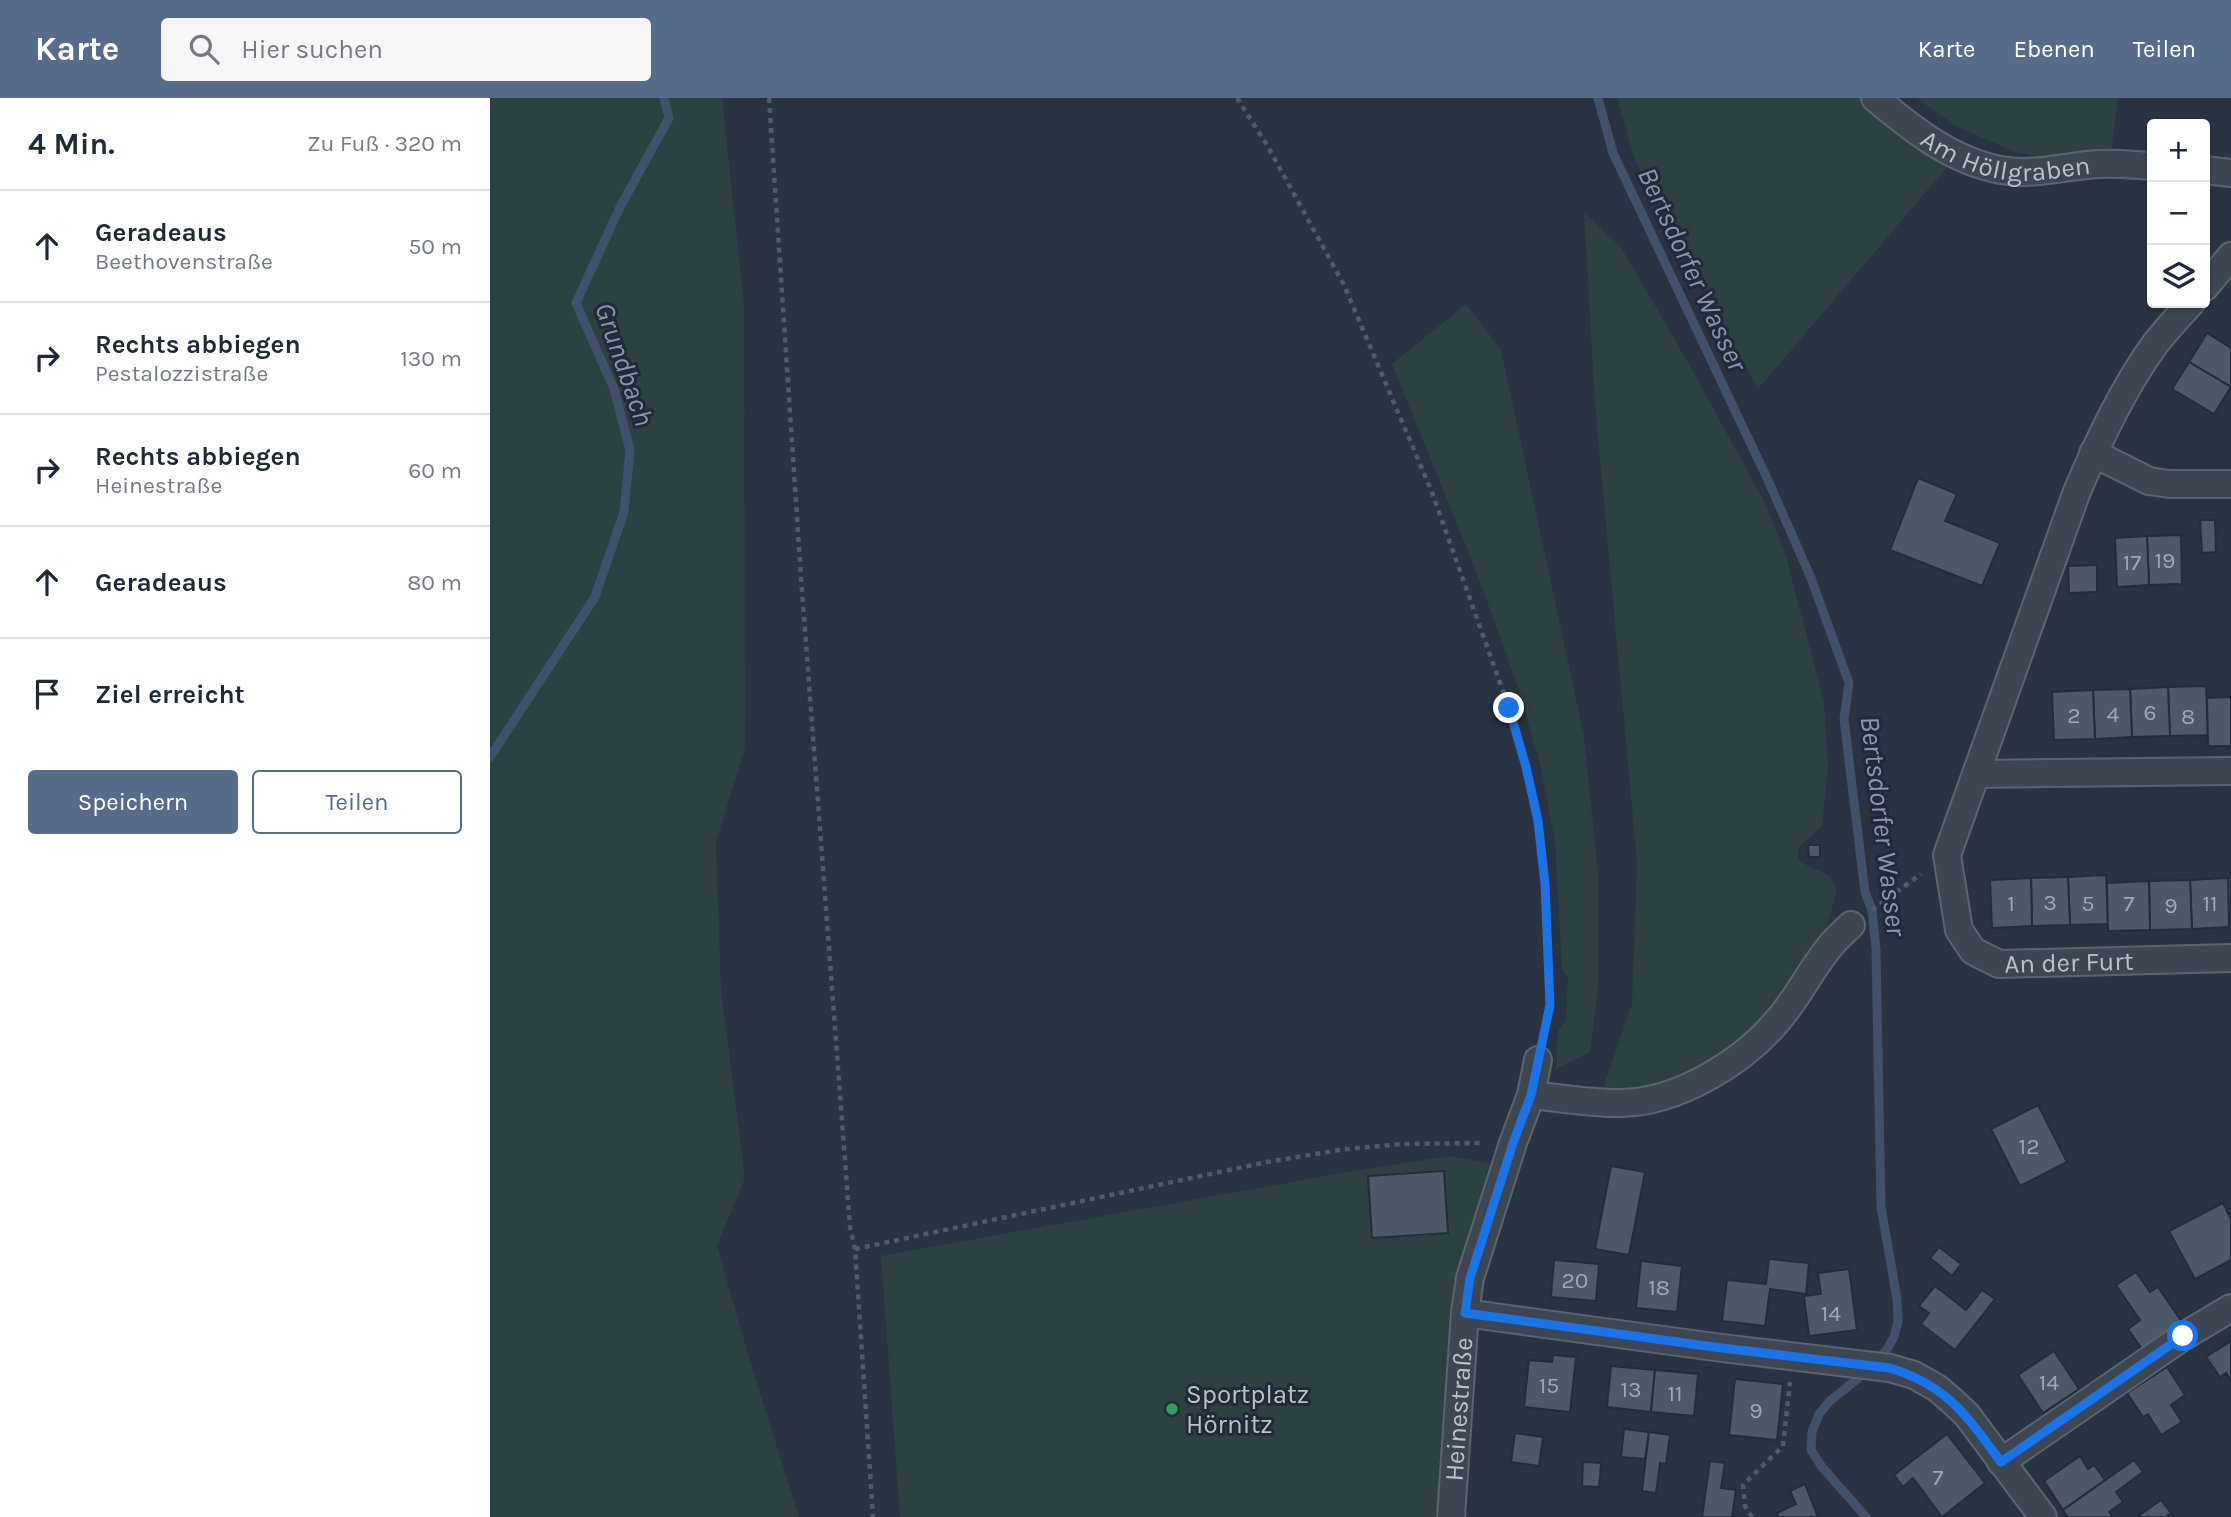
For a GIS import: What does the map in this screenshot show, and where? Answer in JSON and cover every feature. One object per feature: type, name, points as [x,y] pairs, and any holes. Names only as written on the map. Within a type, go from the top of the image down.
[{"type":"street","name":"Am Höllgraben","points":[[1875,98],[1933,143],[1970,161],[2002,170],[2043,171],[2100,163],[2147,166]]},
{"type":"street","points":[[2210,171],[2231,173]]},
{"type":"street","points":[[2210,280],[2231,256]]},
{"type":"street","name":"An der Furt","points":[[2187,308],[2156,342],[2129,384],[2093,453],[1947,855],[1959,930],[1973,951],[1999,964],[2231,958]]},
{"type":"street","points":[[2093,453],[2149,481],[2231,485]]},
{"type":"street","points":[[1976,774],[2231,771]]},
{"type":"street","points":[[1531,1095],[1620,1104],[1651,1101],[1685,1090],[1749,1048],[1779,1020],[1831,945],[1851,925]]},
{"type":"street","name":"Heinestraße","points":[[1451,1517],[1465,1313],[1470,1278],[1531,1095],[1538,1060]]},
{"type":"street","points":[[2001,1462],[2183,1336],[2231,1308]]},
{"type":"street","points":[[1465,1313],[1847,1362],[1890,1368],[1914,1375],[1937,1388],[1967,1415],[2043,1517]]},
{"type":"path","points":[[769,98],[801,578],[850,1227],[855,1249],[873,1517]]},
{"type":"path","points":[[1237,98],[1267,145],[1343,285],[1430,490],[1509,708],[1538,821],[1545,884],[1550,1005],[1538,1060]]},
{"type":"path","points":[[855,1249],[1267,1162],[1333,1151],[1403,1144],[1513,1143]]},
{"type":"path","points":[[1752,1517],[1745,1506],[1742,1485],[1783,1446],[1793,1357]]},
{"type":"green space","points":[[490,98],[722,98],[744,305],[745,748],[716,842],[721,991],[745,1178],[717,1246],[799,1517],[490,1517]]},
{"type":"green space","points":[[1617,98],[1860,98],[1890,125],[1948,166],[1758,389],[1635,160]]},
{"type":"green space","points":[[1916,98],[2118,98],[2111,151],[2065,160],[2015,152],[1958,127]]},
{"type":"green space","points":[[1584,213],[1621,247],[1765,503],[1786,556],[1824,703],[1828,769],[1822,826],[1798,848],[1798,861],[1830,876],[1837,891],[1826,928],[1798,983],[1752,1038],[1690,1081],[1601,1094],[1632,1004],[1637,862],[1595,404]]},
{"type":"green space","points":[[1466,304],[1501,350],[1584,736],[1598,874],[1598,988],[1590,1052],[1556,1069],[1558,1031],[1566,1020],[1568,977],[1562,968],[1555,842],[1540,764],[1517,684],[1476,571],[1392,364]]},
{"type":"green space","name":"Sportplatz Hörnitz","points":[[1449,1156],[1489,1163],[1493,1182],[1445,1517],[900,1517],[881,1256]]},
{"type":"building","points":[[2207,333],[2231,348],[2231,387],[2189,362]]},
{"type":"building","points":[[2189,362],[2231,387],[2214,414],[2172,389]]},
{"type":"building","points":[[1918,478],[1957,494],[1945,521],[2000,543],[1982,586],[1890,550]]},
{"type":"building","points":[[2200,520],[2215,520],[2216,552],[2202,553]]},
{"type":"building","points":[[2181,535],[2182,584],[2149,585],[2147,536]]},
{"type":"building","points":[[2147,536],[2149,585],[2117,587],[2115,538]]},
{"type":"building","points":[[2097,565],[2097,592],[2069,593],[2068,566]]},
{"type":"building","points":[[2206,686],[2208,735],[2170,736],[2168,687]]},
{"type":"building","points":[[2168,687],[2170,736],[2132,737],[2130,689]]},
{"type":"building","points":[[2130,689],[2132,737],[2095,739],[2093,690]]},
{"type":"building","points":[[2093,690],[2095,739],[2054,740],[2052,692]]},
{"type":"building","points":[[2231,697],[2231,746],[2208,746],[2207,698]]},
{"type":"building","points":[[1808,845],[1820,845],[1820,857],[1809,857]]},
{"type":"building","points":[[2106,875],[2108,924],[2070,925],[2068,877]]},
{"type":"building","points":[[2068,877],[2070,925],[2032,926],[2031,878]]},
{"type":"building","points":[[2031,878],[2032,926],[1992,928],[1990,880]]},
{"type":"building","points":[[2228,878],[2231,878],[2231,927],[2229,927]]},
{"type":"building","points":[[2228,878],[2229,927],[2192,929],[2190,880]]},
{"type":"building","points":[[2190,880],[2192,929],[2150,930],[2149,881]]},
{"type":"building","points":[[2149,881],[2150,930],[2108,931],[2107,883]]},
{"type":"building","points":[[2038,1105],[2067,1162],[2020,1186],[1991,1129]]},
{"type":"building","points":[[1611,1166],[1645,1172],[1629,1255],[1595,1249]]},
{"type":"building","points":[[1444,1171],[1448,1233],[1372,1238],[1368,1176]]},
{"type":"building","points":[[2223,1203],[2231,1219],[2231,1260],[2195,1279],[2169,1231]]},
{"type":"building","points":[[1939,1247],[1961,1264],[1952,1276],[1930,1258]]},
{"type":"building","points":[[1769,1259],[1809,1263],[1806,1294],[1770,1289],[1765,1326],[1722,1321],[1727,1280],[1766,1284]]},
{"type":"building","points":[[1554,1260],[1599,1264],[1596,1301],[1551,1297]]},
{"type":"building","points":[[1641,1261],[1682,1266],[1677,1312],[1636,1308]]},
{"type":"building","points":[[1849,1269],[1857,1330],[1809,1336],[1804,1296],[1821,1294],[1818,1273]]},
{"type":"building","points":[[2136,1272],[2150,1292],[2158,1287],[2182,1322],[2142,1349],[2128,1329],[2140,1320],[2116,1285]]},
{"type":"building","points":[[1935,1286],[1966,1310],[1982,1290],[1995,1299],[1955,1350],[1921,1324],[1929,1313],[1919,1306]]},
{"type":"building","points":[[2231,1341],[2231,1381],[2226,1373],[2220,1377],[2206,1357]]},
{"type":"building","points":[[2054,1351],[2079,1389],[2043,1413],[2018,1375]]},
{"type":"building","points":[[1553,1355],[1576,1357],[1570,1412],[1524,1407],[1529,1360],[1552,1362]]},
{"type":"building","points":[[1611,1366],[1655,1370],[1651,1412],[1607,1407]]},
{"type":"building","points":[[2167,1367],[2185,1395],[2171,1405],[2182,1422],[2161,1435],[2148,1414],[2143,1417],[2127,1393]]},
{"type":"building","points":[[1655,1370],[1698,1374],[1694,1416],[1651,1412]]},
{"type":"building","points":[[1735,1379],[1783,1384],[1777,1440],[1729,1435]]},
{"type":"building","points":[[1624,1429],[1649,1432],[1645,1459],[1621,1457]]},
{"type":"building","points":[[1649,1432],[1670,1435],[1666,1464],[1660,1463],[1656,1493],[1642,1491]]},
{"type":"building","points":[[1515,1433],[1543,1437],[1539,1466],[1511,1462]]},
{"type":"building","points":[[1947,1434],[1985,1483],[1942,1517],[1913,1478],[1903,1487],[1894,1475]]},
{"type":"building","points":[[2080,1456],[2088,1469],[2094,1465],[2105,1480],[2063,1510],[2044,1481]]},
{"type":"building","points":[[2134,1460],[2143,1472],[2116,1492],[2123,1502],[2109,1512],[2113,1517],[2068,1517],[2063,1510]]},
{"type":"building","points":[[1710,1461],[1725,1463],[1721,1488],[1736,1490],[1732,1517],[1702,1517]]},
{"type":"building","points":[[1583,1462],[1601,1463],[1599,1487],[1582,1486]]},
{"type":"building","points":[[1805,1484],[1818,1517],[1779,1517],[1777,1513],[1796,1504],[1790,1491]]},
{"type":"building","points":[[2161,1500],[2171,1513],[2165,1517],[2137,1517]]},
{"type":"waterway","name":"Grundbach","points":[[490,757],[595,597],[624,512],[630,450],[614,389],[576,303],[620,207],[669,118],[664,98]]},
{"type":"waterway","name":"Bertsdorfer Wasser","points":[[1598,98],[1613,153],[1767,478],[1811,578],[1849,683],[1844,719],[1865,892],[1872,910],[1876,949],[1881,1207],[1897,1299],[1898,1321],[1894,1337],[1886,1351],[1819,1414],[1812,1432],[1811,1450],[1822,1467],[1866,1517]]},
{"type":"place","name":"Sportplatz Hörnitz","points":[[1172,1409]]},
{"type":"route","points":[[1509,708],[1538,821],[1545,884],[1550,1005],[1531,1095],[1470,1278],[1465,1313],[1890,1368],[1914,1375],[1951,1399],[1967,1415],[2001,1462],[2183,1336]]}]
